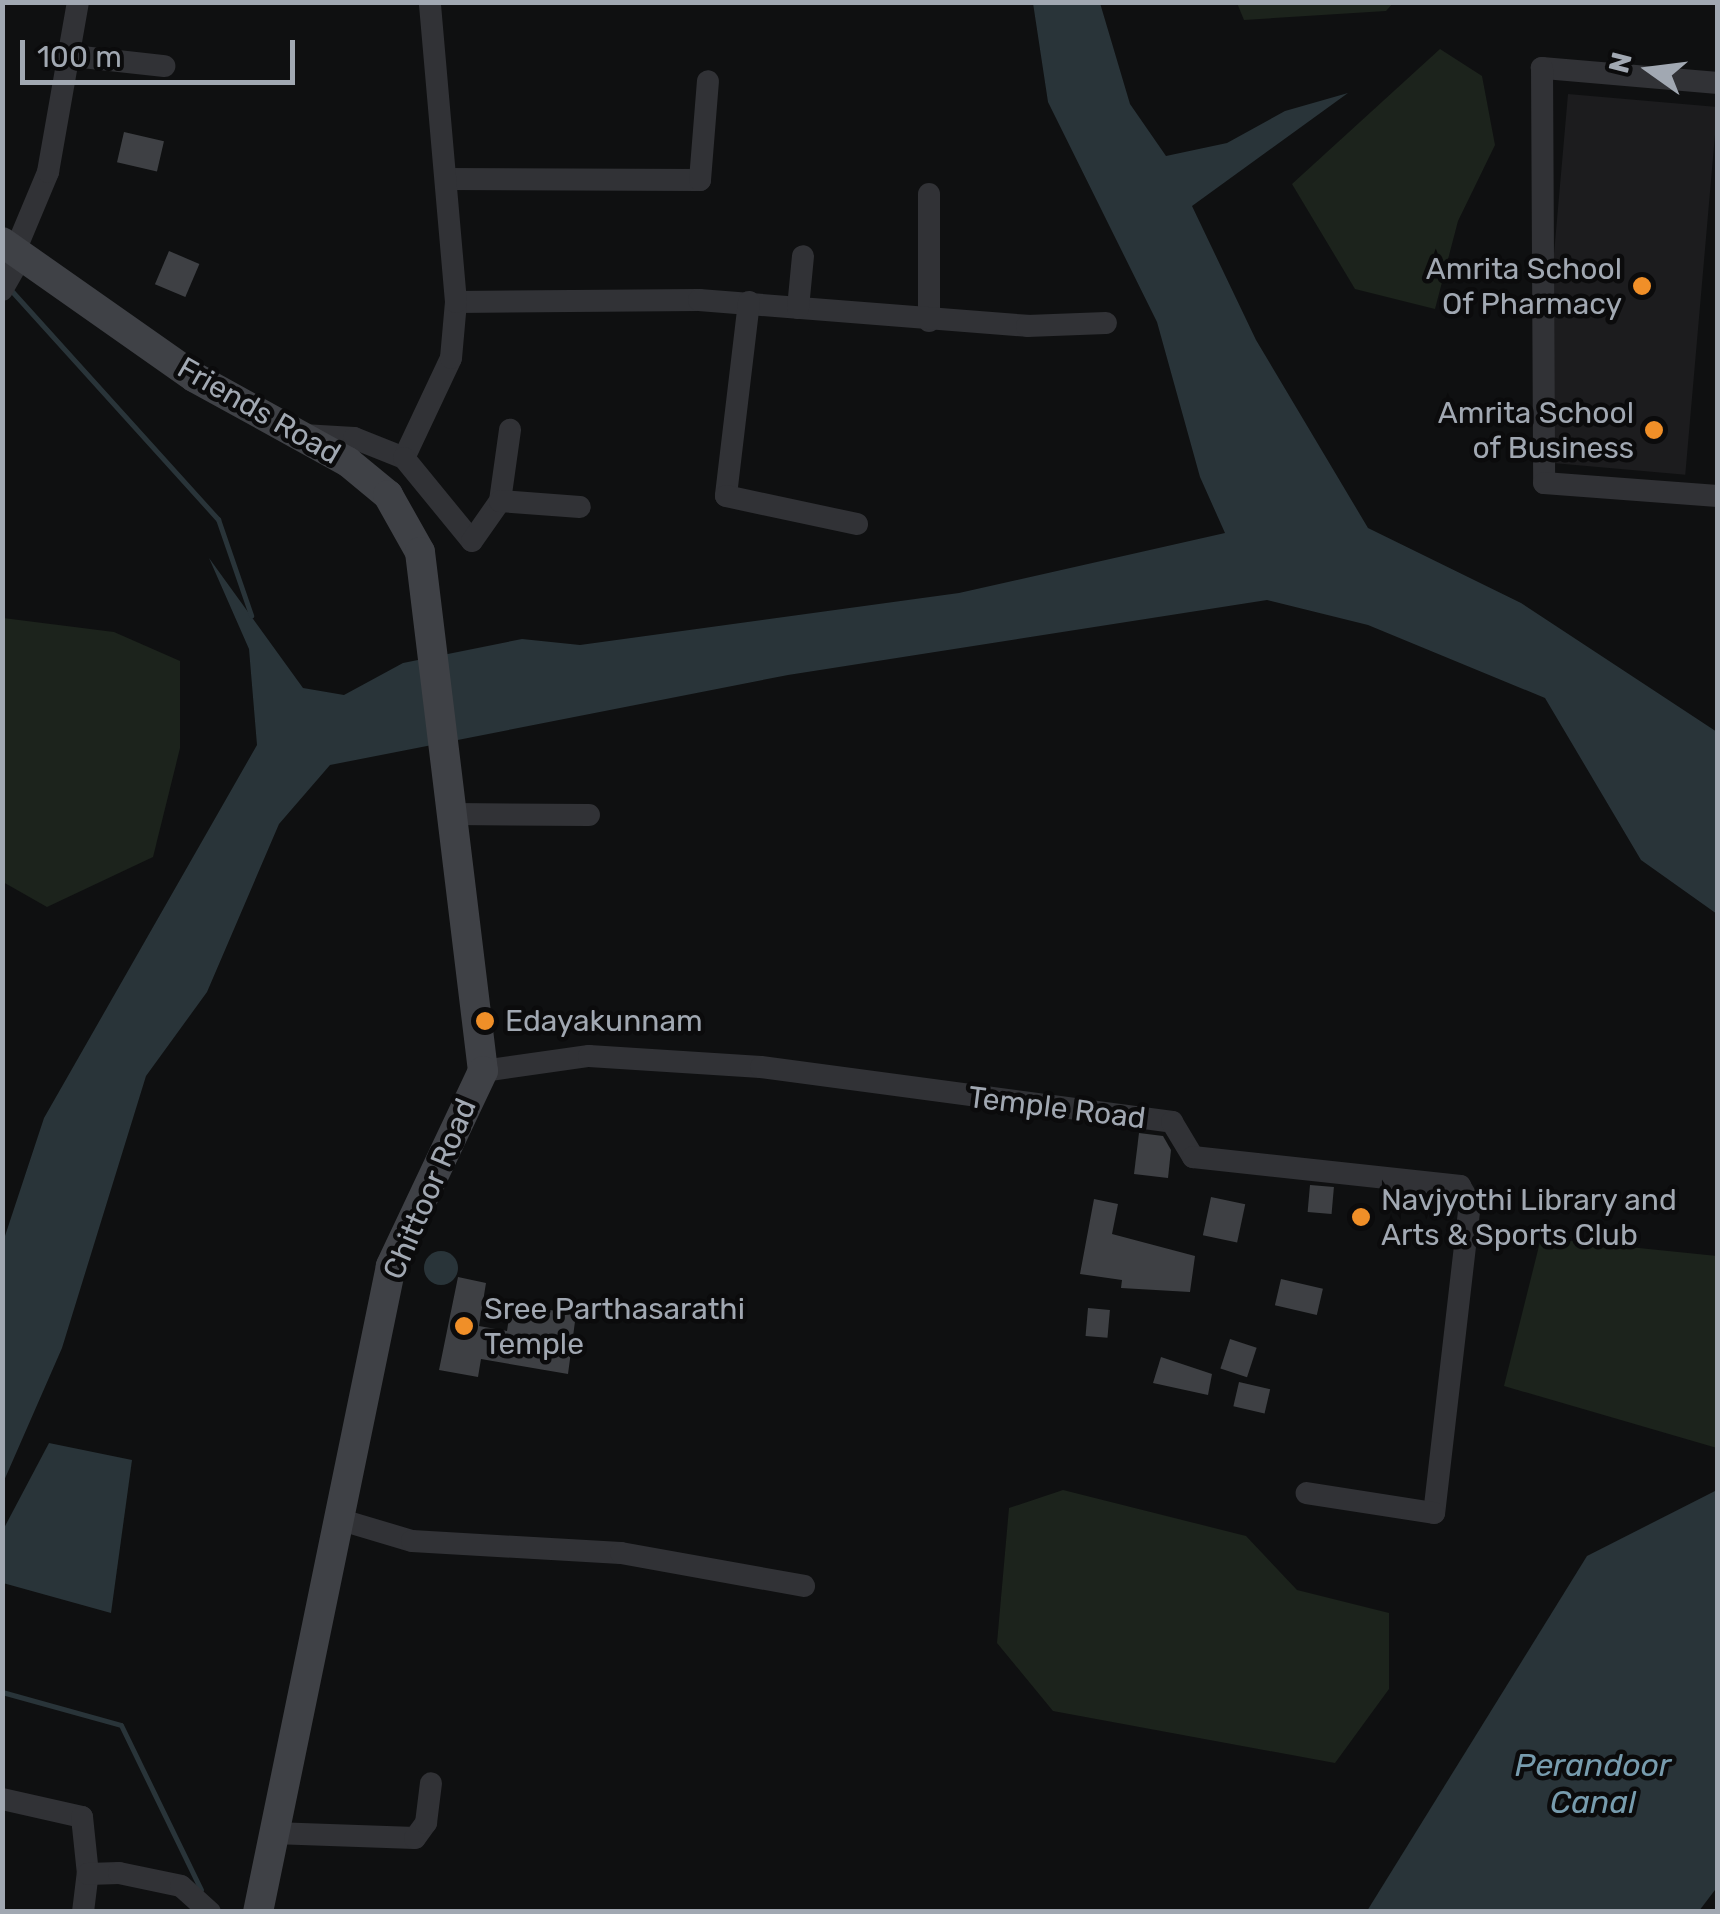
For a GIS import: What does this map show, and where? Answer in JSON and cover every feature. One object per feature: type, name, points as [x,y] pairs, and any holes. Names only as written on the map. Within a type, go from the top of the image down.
[{"type":"main road","name":"Friends Road","points":[[11,263],[370,480],[407,520],[420,552],[431,639]]},
{"type":"main road","name":"Chittoor Road","points":[[258,1912],[390,1266],[482,1072],[431,639]]},
{"type":"street","points":[[11,263],[48,172],[72,56],[78,2]]},
{"type":"street","points":[[404,458],[445,374],[456,302],[430,2]]},
{"type":"street","points":[[72,56],[164,66]]},
{"type":"street","points":[[1718,82],[1542,68],[1544,483],[1718,496]]},
{"type":"street","points":[[446,179],[700,180],[708,81]]},
{"type":"street","points":[[929,194],[930,320]]},
{"type":"street","points":[[798,308],[804,256]]},
{"type":"street","points":[[456,302],[750,302],[930,320],[1106,322]]},
{"type":"street","points":[[750,302],[726,496],[857,524]]},
{"type":"street","points":[[302,436],[354,438],[404,458],[472,541],[500,501],[510,430]]},
{"type":"street","points":[[500,501],[580,506]]},
{"type":"street","points":[[453,814],[590,815]]},
{"type":"street","name":"Temple Road","points":[[482,1072],[589,1056],[761,1067],[1172,1122],[1193,1157],[1460,1186],[1470,1203],[1434,1513],[1307,1493]]},
{"type":"street","points":[[338,1519],[412,1541],[621,1553],[804,1586]]},
{"type":"street","points":[[273,1833],[415,1838],[426,1823],[431,1783]]},
{"type":"street","points":[[2,1799],[82,1817],[88,1874],[83,1912]]},
{"type":"street","points":[[88,1874],[180,1886],[210,1912]]},
{"type":"shaded area","points":[[1237,3],[1393,3],[1386,11],[1244,20]]},
{"type":"shaded area","points":[[1440,49],[1482,76],[1495,145],[1458,221],[1435,309],[1355,289],[1292,184]]},
{"type":"shaded area","name":"Amrita School Of Pharmacy","points":[[1568,94],[1717,107],[1685,475],[1536,462]]},
{"type":"shaded area","points":[[3,618],[114,632],[180,661],[180,748],[153,857],[47,907],[3,882]]},
{"type":"shaded area","points":[[1541,1238],[1717,1256],[1717,1448],[1504,1386]]},
{"type":"shaded area","points":[[1063,1490],[1246,1536],[1297,1590],[1389,1613],[1389,1689],[1335,1763],[1053,1711],[997,1643],[1009,1508]]},
{"type":"water","points":[[1033,3],[1100,3],[1130,104],[1166,156],[1227,143],[1285,111],[1348,93],[1192,206],[1256,340],[1368,528],[1521,603],[1717,732],[1717,914],[1641,860],[1545,698],[1368,625],[1267,600],[788,675],[330,765],[279,824],[207,992],[146,1076],[62,1348],[3,1483],[3,1242],[44,1118],[257,745],[249,649],[209,558],[303,688],[344,695],[403,663],[522,639],[580,645],[959,593],[1225,533],[1200,477],[1157,322],[1048,102]]},
{"type":"water","points":[[441,1251],[453,1256],[458,1268],[453,1280],[441,1285],[429,1280],[424,1268],[429,1256]]},
{"type":"water","points":[[49,1443],[132,1460],[111,1613],[3,1583],[3,1530]]},
{"type":"water","name":"Perandoor Canal","points":[[1717,1490],[1718,1886],[1699,1911],[1367,1911],[1587,1556]]},
{"type":"building","points":[[124,132],[164,141],[157,171],[117,162]]},
{"type":"building","points":[[169,251],[199,264],[185,297],[155,284]]},
{"type":"building","points":[[1139,1133],[1163,1136],[1171,1150],[1168,1178],[1134,1174]]},
{"type":"building","points":[[1310,1185],[1334,1187],[1332,1214],[1308,1212]]},
{"type":"building","points":[[1211,1197],[1245,1204],[1237,1242],[1203,1235]]},
{"type":"building","points":[[1094,1199],[1118,1204],[1112,1234],[1195,1256],[1190,1292],[1121,1288],[1122,1280],[1080,1274]]},
{"type":"building","points":[[458,1277],[486,1283],[479,1326],[507,1331],[511,1304],[576,1314],[568,1374],[481,1359],[478,1377],[439,1370]]},
{"type":"building","points":[[1281,1279],[1323,1289],[1317,1315],[1275,1305]]},
{"type":"building","points":[[1088,1308],[1110,1310],[1107,1338],[1086,1336]]},
{"type":"building","points":[[1230,1339],[1257,1348],[1247,1377],[1220,1368]]},
{"type":"building","points":[[1161,1357],[1212,1374],[1208,1395],[1153,1383]]},
{"type":"building","points":[[1239,1382],[1270,1389],[1265,1414],[1233,1406]]},
{"type":"waterway","points":[[9,288],[218,519],[251,615]]},
{"type":"waterway","points":[[2,1692],[121,1725],[201,1890]]},
{"type":"place","name":"Amrita School Of Pharmacy","points":[[1642,286]]},
{"type":"place","name":"Amrita School of Business","points":[[1654,430]]},
{"type":"place","name":"Edayakunnam","points":[[485,1021]]},
{"type":"place","name":"Navjyothi Library and Arts & Sports Club","points":[[1361,1217]]},
{"type":"place","name":"Sree Parthasarathi Temple","points":[[464,1326]]}]
